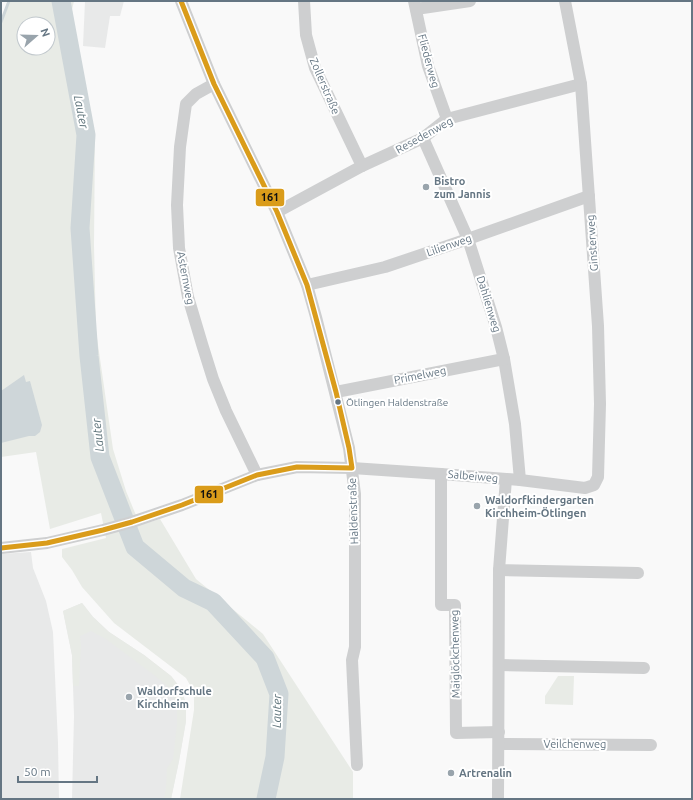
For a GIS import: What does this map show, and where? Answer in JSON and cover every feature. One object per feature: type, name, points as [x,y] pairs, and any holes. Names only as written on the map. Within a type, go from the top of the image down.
[{"type":"street","name":"Haldenstraße","points":[[180,1],[214,84],[277,212],[307,285],[336,392],[349,448],[355,494],[355,647],[352,660],[357,765]]},
{"type":"street","name":"Zollerstraße","points":[[304,1],[306,35],[315,68],[362,166]]},
{"type":"street","points":[[415,5],[470,1]]},
{"type":"street","name":"Ginsterweg","points":[[565,1],[581,84],[598,326],[600,404],[598,477],[594,485]]},
{"type":"street","name":"Fliederweg","points":[[415,5],[428,66],[447,119]]},
{"type":"street","name":"Asternweg","points":[[214,84],[196,94],[186,104],[180,147],[177,198],[179,248],[188,297],[211,372],[226,411],[257,475]]},
{"type":"street","name":"Resedenweg","points":[[277,212],[362,166],[423,138],[447,119],[581,84]]},
{"type":"street","name":"Dahlienweg","points":[[423,138],[468,239],[496,326],[504,359],[515,424],[520,480]]},
{"type":"street","name":"Lilienweg","points":[[307,285],[385,266],[468,239],[589,196]]},
{"type":"street","name":"Primelweg","points":[[336,392],[504,359]]},
{"type":"street","points":[[1,548],[47,543],[104,530],[182,505],[257,475],[297,467],[352,468]]},
{"type":"street","name":"Salbeiweg","points":[[352,468],[520,480],[585,488],[594,485]]},
{"type":"street","name":"Maiglöckchenweg","points":[[441,474],[441,605],[455,605],[456,733],[499,738]]},
{"type":"street","points":[[498,799],[499,570],[506,479]]},
{"type":"street","points":[[499,570],[638,573]]},
{"type":"street","points":[[499,665],[644,668]]},
{"type":"street","name":"Veilchenweg","points":[[499,738],[651,745]]},
{"type":"shaded area","points":[[9,1],[74,1],[72,10],[80,65],[95,134],[94,245],[96,331],[113,449],[126,491],[140,525],[160,519],[196,579],[263,634],[353,772],[353,799],[180,799],[194,710],[194,692],[186,678],[114,623],[82,587],[62,557],[62,549],[106,538],[101,513],[50,529],[36,452],[1,457],[1,22]]},
{"type":"shaded area","points":[[85,1],[124,1],[120,16],[110,16],[105,48],[83,46]]},
{"type":"shaded area","points":[[24,375],[26,382],[30,381],[42,425],[40,432],[35,436],[29,436],[1,443],[1,391]]},
{"type":"shaded area","points":[[31,552],[33,568],[46,601],[53,632],[59,799],[1,799],[1,554]]},
{"type":"shaded area","name":"Waldorfschule Kirchheim","points":[[82,603],[93,617],[109,632],[144,655],[171,676],[182,690],[186,705],[186,721],[171,799],[72,799],[74,716],[72,655],[63,611]]},
{"type":"shaded area","points":[[82,603],[93,617],[109,632],[144,655],[171,676],[182,690],[186,705],[186,721],[171,799],[164,799],[167,768],[173,759],[177,724],[177,707],[171,689],[106,639],[91,631],[80,636],[79,686],[73,686],[72,655],[63,611]]},
{"type":"shaded area","points":[[558,676],[574,676],[573,705],[545,704],[545,696]]},
{"type":"waterway","points":[[1,22],[9,1]]},
{"type":"waterway","name":"Lauter","points":[[61,1],[86,135],[80,228],[89,356],[100,457],[135,547],[184,588],[213,602],[265,658],[279,694],[275,757],[266,799]]},
{"type":"transit line","name":"161","points":[[1,548],[47,543],[132,522],[182,505],[257,475],[297,467],[352,468],[336,392],[307,285],[277,212],[214,84],[181,1]]},
{"type":"place","name":"Bistro zum Jannis","points":[[426,187]]},
{"type":"place","name":"Ötlingen Haldenstraße","points":[[338,402]]},
{"type":"place","name":"Waldorfkindergarten Kirchheim-Ötlingen","points":[[477,506]]},
{"type":"place","name":"Waldorfschule Kirchheim","points":[[129,697]]},
{"type":"place","name":"Artrenalin","points":[[451,773]]}]
